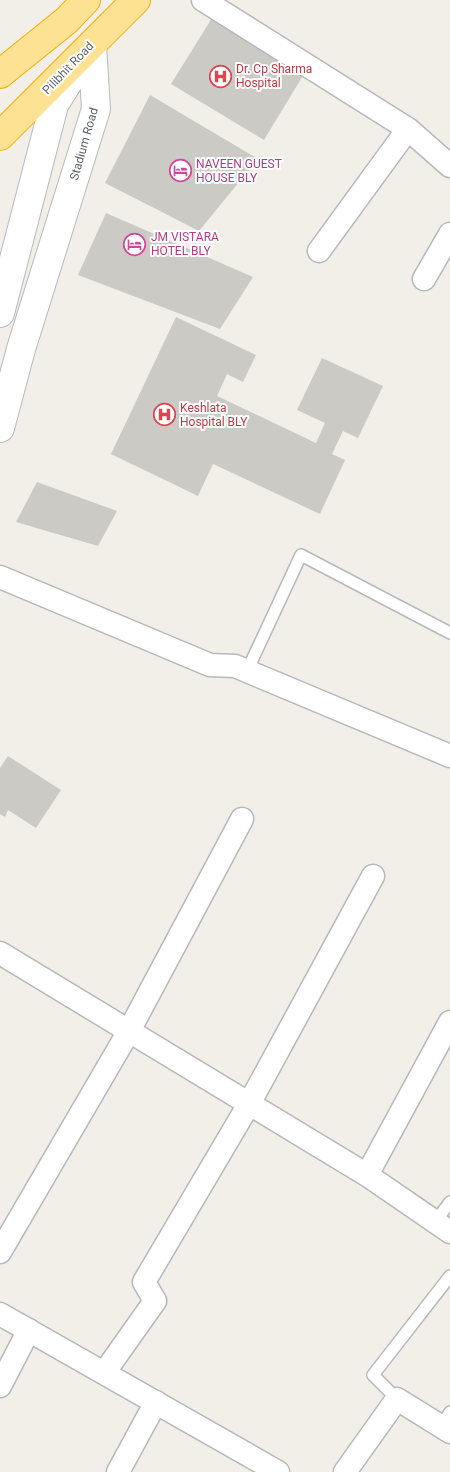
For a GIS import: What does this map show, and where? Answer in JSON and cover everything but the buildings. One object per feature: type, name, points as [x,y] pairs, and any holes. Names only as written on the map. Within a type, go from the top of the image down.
[{"type":"highway","points":[[0,74],[67,20],[86,0]]},
{"type":"highway","name":"Pilibhit Road","points":[[0,136],[136,0]]},
{"type":"main road","points":[[0,313],[54,105],[92,45],[67,20]]},
{"type":"main road","name":"Stadium Road","points":[[0,428],[21,349],[96,110],[92,45]]},
{"type":"street","points":[[204,0],[408,129],[450,166]]},
{"type":"street","points":[[319,251],[408,129]]},
{"type":"street","points":[[424,279],[450,234]]},
{"type":"street","points":[[0,577],[210,666],[235,666],[450,756]]},
{"type":"street","points":[[0,1252],[129,1031],[242,819]]},
{"type":"street","points":[[104,1372],[155,1301],[144,1282],[249,1104],[373,876]]},
{"type":"street","points":[[0,953],[367,1175],[443,1227]]},
{"type":"street","points":[[367,1175],[450,1022]]},
{"type":"street","points":[[0,1314],[275,1471]]},
{"type":"street","points":[[0,1386],[29,1330]]},
{"type":"street","points":[[345,1472],[397,1399],[447,1424]]},
{"type":"street","points":[[118,1472],[156,1402]]},
{"type":"lane","points":[[247,671],[301,555],[450,633]]},
{"type":"lane","points":[[443,1227],[450,1202]]},
{"type":"lane","points":[[397,1399],[373,1375],[450,1276]]},
{"type":"place","name":"Dr. Cp Sharma Hospital","points":[[220,76]]},
{"type":"place","name":"NAVEEN GUEST HOUSE BLY","points":[[180,171]]},
{"type":"place","name":"JM VISTARA HOTEL BLY","points":[[135,244]]},
{"type":"place","name":"Keshlata Hospital BLY","points":[[164,415]]}]
